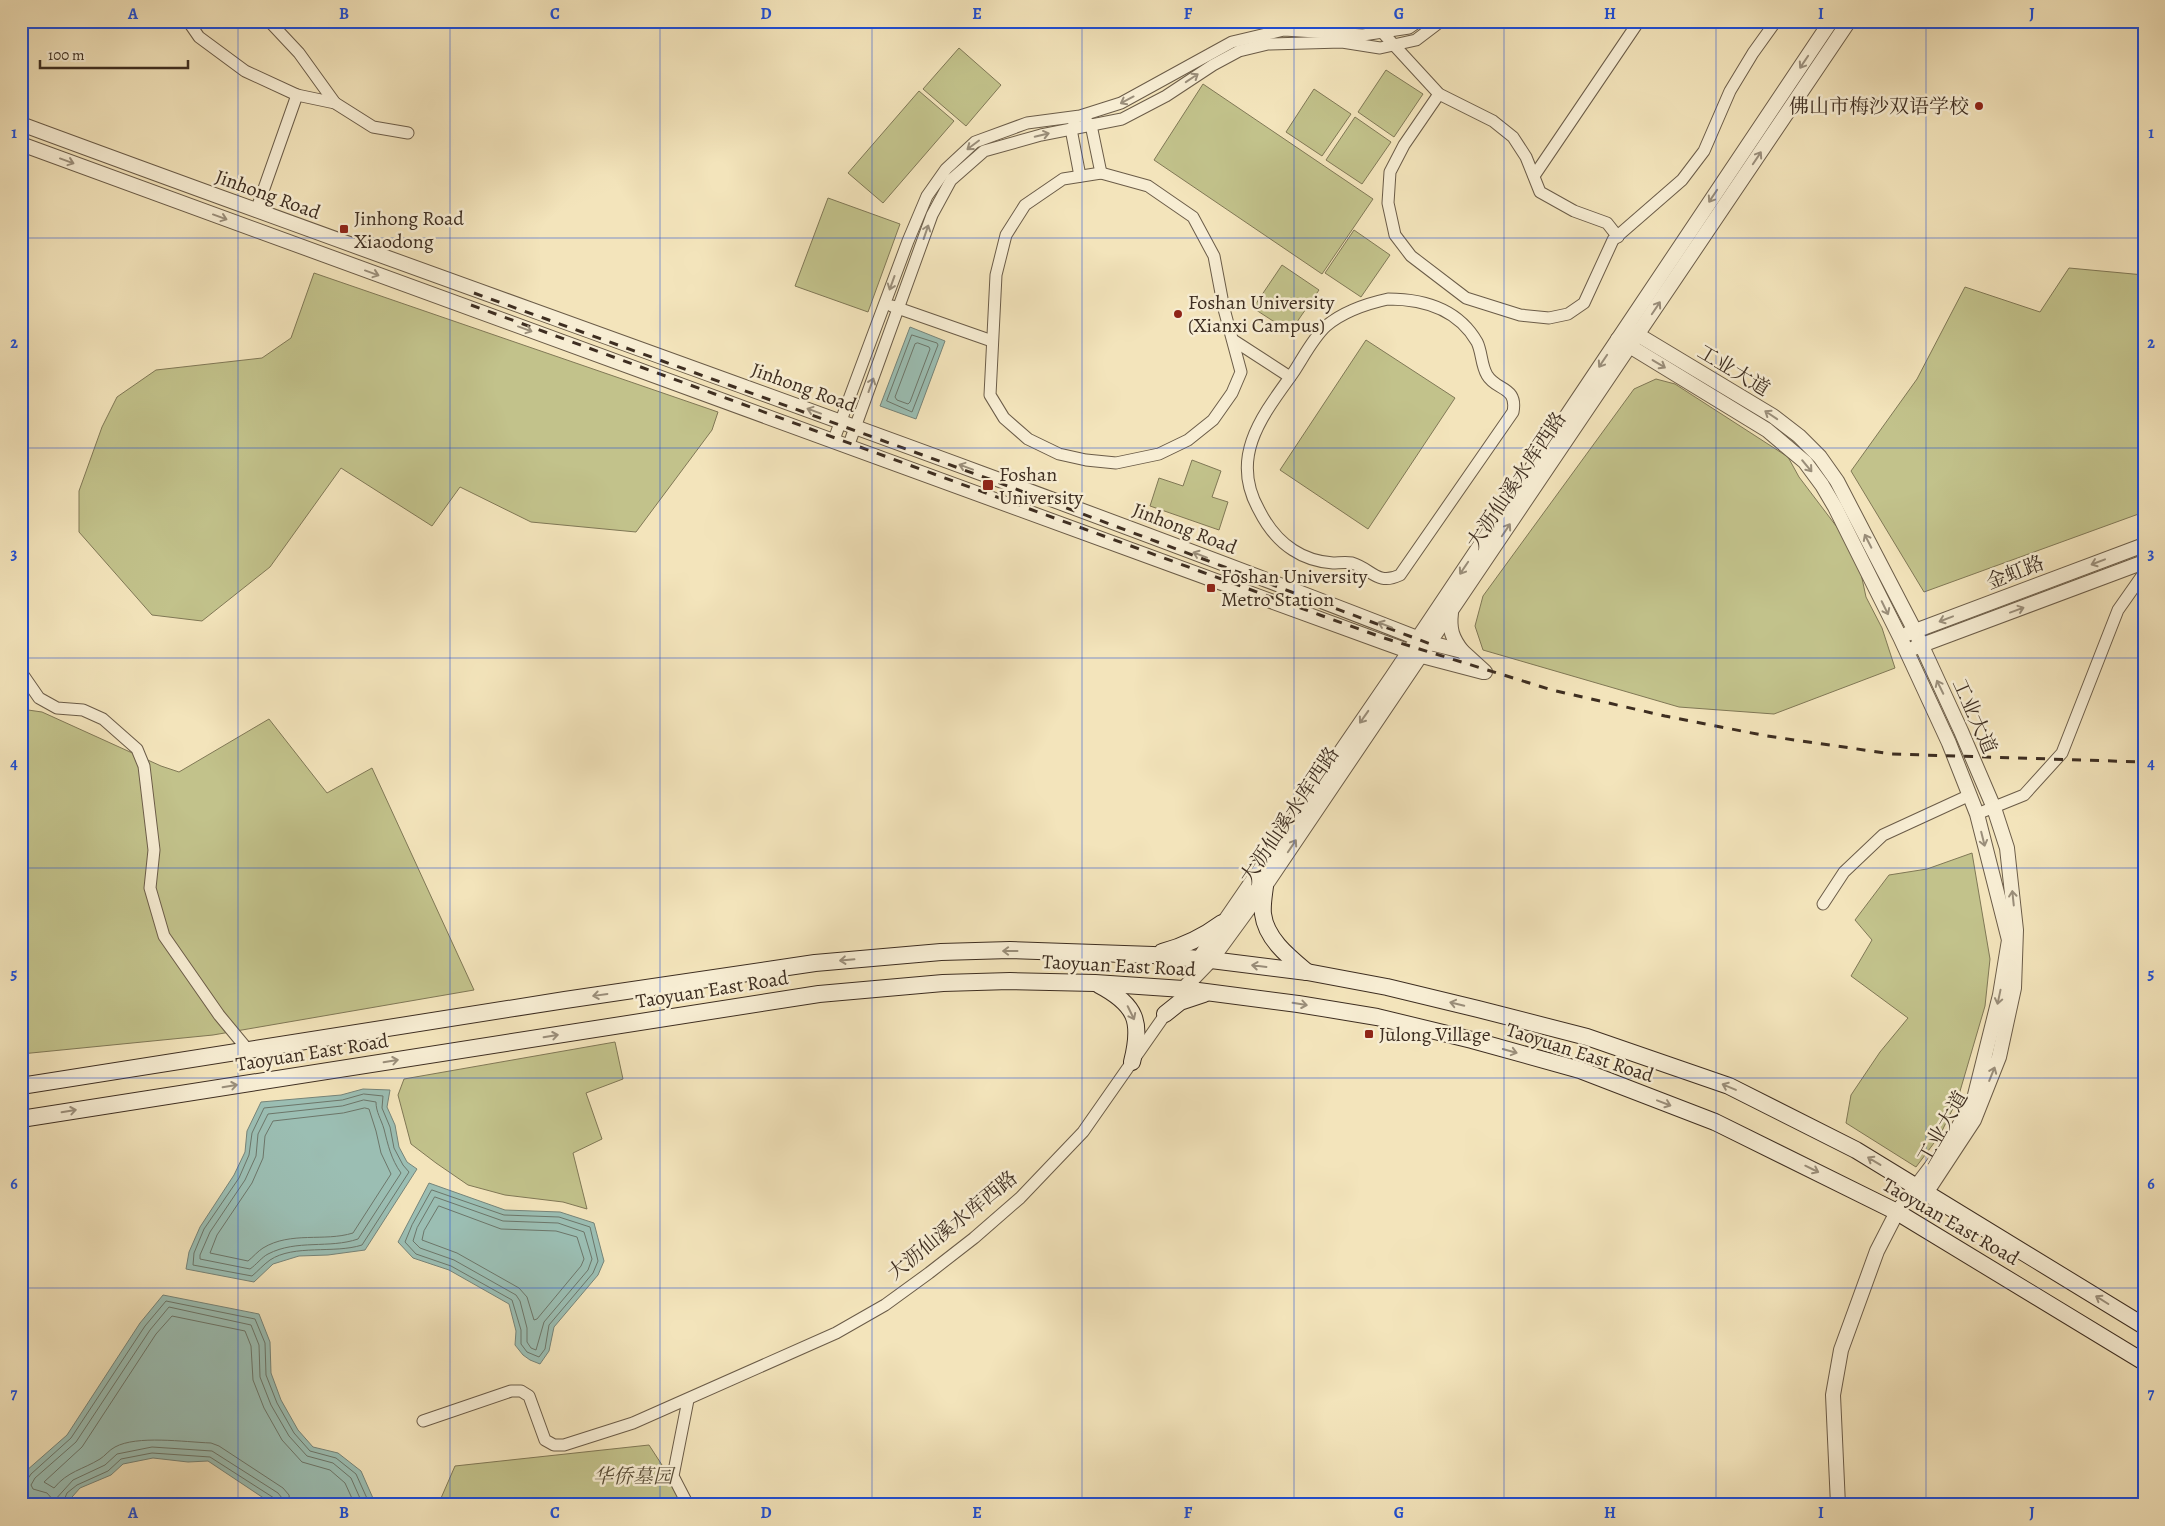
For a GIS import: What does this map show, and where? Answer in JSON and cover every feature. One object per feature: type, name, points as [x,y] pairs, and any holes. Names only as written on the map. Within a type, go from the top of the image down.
[{"type":"main road","points":[[1265,886],[1263,914],[1272,938],[1287,955],[1307,972]]},
{"type":"main road","points":[[1152,954],[1181,947],[1204,936],[1222,923]]},
{"type":"main road","name":"Taoyuan East Road","points":[[21,1086],[565,1000],[815,963],[941,952],[1067,951],[1152,954],[1205,959],[1307,972],[1387,987],[1587,1037],[1729,1086],[1856,1150],[2144,1326]]},
{"type":"main road","name":"Taoyuan East Road","points":[[21,1119],[819,994],[942,983],[1010,981],[1095,983],[1218,993],[1377,1017],[1472,1040],[1580,1070],[1714,1122],[1897,1212],[2144,1362]]},
{"type":"main road","points":[[1095,983],[1117,995],[1130,1007],[1137,1024],[1137,1042],[1132,1062]]},
{"type":"main road","points":[[1164,1014],[1180,1002],[1198,995],[1218,993]]},
{"type":"street","points":[[188,21],[199,37],[245,71],[297,96],[335,103],[373,127],[408,133]]},
{"type":"street","points":[[269,21],[299,53],[335,103]]},
{"type":"street","points":[[1375,21],[1382,32],[1439,94],[1493,121],[1513,137],[1526,157],[1540,192],[1574,211],[1607,224],[1618,237]]},
{"type":"street","points":[[833,442],[908,240],[927,196],[946,170],[975,142],[1027,123],[1080,116],[1121,103],[1232,42],[1284,30],[1364,35],[1409,28],[1419,21]]},
{"type":"street","points":[[848,447],[932,215],[951,180],[984,151],[1041,135],[1122,119],[1166,96],[1213,64],[1239,51],[1268,44],[1342,42],[1380,48],[1416,40],[1441,21]]},
{"type":"street","points":[[1534,176],[1639,21]]},
{"type":"street","points":[[1439,94],[1404,145],[1390,172],[1388,203],[1395,235],[1411,256],[1466,298],[1520,315],[1548,318],[1568,314],[1584,303],[1613,240],[1682,180],[1704,151],[1730,91],[1753,52],[1776,21]]},
{"type":"street","points":[[1205,959],[1222,923],[1398,680],[1408,651],[1424,640],[1627,337],[1831,21]]},
{"type":"street","name":"大沥仙溪水库西路","points":[[423,1421],[511,1391],[521,1391],[529,1396],[545,1440],[554,1445],[564,1445],[633,1423],[836,1333],[885,1304],[930,1273],[1020,1198],[1083,1132],[1164,1014],[1205,959],[1265,886],[1398,680],[1422,656],[1424,640],[1451,612],[1627,337],[1849,21]]},
{"type":"street","points":[[256,210],[297,96]]},
{"type":"street","points":[[1080,116],[1091,125],[1101,173]]},
{"type":"street","points":[[1080,116],[1071,129],[1080,176]]},
{"type":"street","name":"Jinhong Road","points":[[21,124],[856,426],[1424,640],[1462,652],[1485,672],[1422,656],[1383,642],[21,144]]},
{"type":"street","points":[[1101,173],[1148,186],[1192,217],[1214,256],[1241,372],[1232,393],[1213,420],[1188,440],[1159,454],[1116,463],[1086,460],[1059,454],[1028,439],[1004,418],[990,396],[996,275],[1006,235],[1025,206],[1063,179],[1101,173]]},
{"type":"street","points":[[1456,318],[1466,298]]},
{"type":"street","points":[[1388,299],[1408,299],[1433,305],[1456,318],[1464,325],[1478,343],[1487,376],[1511,394],[1515,404],[1513,412],[1400,576],[1391,580],[1382,579],[1352,563],[1321,562],[1293,550],[1274,533],[1250,494],[1247,472],[1250,443],[1262,417],[1290,377],[1324,327],[1340,316],[1362,305],[1388,299]]},
{"type":"street","points":[[884,303],[992,341]]},
{"type":"street","name":"工业大道","points":[[1627,337],[1773,416],[1799,436],[1820,457],[1837,481],[1915,631],[1994,808],[2007,848],[2016,930],[2014,988],[1999,1057],[1974,1120],[1921,1189],[1897,1212],[1877,1251],[1841,1350],[1833,1395],[1838,1505]]},
{"type":"street","name":"工业大道","points":[[1627,337],[1768,430],[1805,462],[1822,485],[1835,507],[1900,637],[1950,743],[1977,814],[2010,940],[2000,995],[1974,1099],[1921,1189]]},
{"type":"street","points":[[1233,340],[1290,377]]},
{"type":"street","name":"金虹路","points":[[1900,637],[2144,545]]},
{"type":"street","name":"金虹路","points":[[1906,650],[2144,562]]},
{"type":"street","points":[[1977,814],[2024,795],[2062,753],[2118,610],[2144,573]]},
{"type":"street","points":[[1451,612],[1450,628],[1454,640],[1462,652]]},
{"type":"street","points":[[1383,642],[1391,653],[1398,680]]},
{"type":"street","points":[[1398,680],[1432,664],[1448,663]]},
{"type":"street","points":[[21,672],[39,698],[58,708],[83,710],[102,719],[137,748],[144,766],[154,850],[150,888],[164,936],[219,1015],[248,1050]]},
{"type":"street","points":[[1823,904],[1844,872],[1882,836],[1970,795]]},
{"type":"street","points":[[688,1400],[673,1476],[688,1505]]},
{"type":"green space","points":[[959,48],[1001,85],[966,126],[923,89]]},
{"type":"green space","points":[[1386,70],[1423,94],[1394,137],[1358,112]]},
{"type":"green space","points":[[1203,84],[1373,199],[1322,274],[1154,160]]},
{"type":"green space","points":[[1314,89],[1351,114],[1322,156],[1286,132]]},
{"type":"green space","points":[[919,91],[954,121],[883,203],[848,173]]},
{"type":"green space","points":[[1355,117],[1391,142],[1362,184],[1326,160]]},
{"type":"green space","points":[[828,198],[900,224],[868,312],[795,286]]},
{"type":"green space","points":[[1354,230],[1390,255],[1361,297],[1325,273]]},
{"type":"green space","points":[[1282,265],[1319,290],[1290,332],[1253,308]]},
{"type":"green space","points":[[2069,268],[2144,275],[2144,512],[1924,592],[1851,471],[1917,379],[1965,287],[2040,312]]},
{"type":"green space","points":[[314,273],[718,412],[712,430],[636,532],[531,522],[460,487],[432,526],[341,468],[270,567],[202,621],[152,615],[79,532],[79,491],[102,427],[117,397],[156,370],[262,358],[291,338]]},
{"type":"green space","points":[[1366,340],[1455,398],[1368,529],[1280,470]]},
{"type":"green space","points":[[1656,379],[1675,384],[1788,457],[1799,477],[1846,539],[1860,569],[1866,597],[1882,628],[1895,668],[1774,714],[1679,707],[1483,650],[1475,626],[1483,596],[1634,389]]},
{"type":"green space","points":[[1192,460],[1221,471],[1212,497],[1228,502],[1219,530],[1150,506],[1159,478],[1183,486]]},
{"type":"green space","points":[[21,709],[42,712],[161,766],[179,772],[269,719],[327,793],[372,768],[474,990],[213,1035],[21,1054]]},
{"type":"green space","points":[[1972,853],[1990,959],[1985,1006],[1958,1098],[1940,1135],[1916,1167],[1846,1123],[1851,1095],[1880,1052],[1908,1018],[1851,976],[1872,940],[1855,920],[1889,875],[1927,869]]},
{"type":"green space","points":[[615,1042],[623,1079],[586,1093],[602,1139],[573,1153],[587,1209],[563,1202],[505,1195],[468,1185],[411,1144],[398,1095],[404,1079]]},
{"type":"green space","name":"华侨墓园","points":[[649,1445],[688,1505],[438,1505],[455,1466]]},
{"type":"water","points":[[910,327],[945,341],[916,419],[880,406]]},
{"type":"water","points":[[363,1089],[390,1090],[387,1107],[395,1125],[399,1147],[407,1162],[417,1169],[365,1250],[328,1255],[299,1256],[273,1264],[254,1282],[186,1269],[189,1252],[200,1227],[234,1175],[245,1152],[247,1131],[261,1102],[341,1095]]},
{"type":"water","points":[[429,1183],[505,1210],[560,1212],[594,1223],[604,1261],[598,1275],[554,1327],[549,1351],[540,1364],[523,1355],[515,1345],[516,1331],[509,1304],[449,1270],[413,1258],[398,1242]]},
{"type":"water","points":[[163,1295],[259,1314],[270,1342],[271,1373],[281,1400],[298,1430],[313,1447],[338,1453],[361,1471],[376,1505],[274,1505],[208,1461],[188,1462],[153,1458],[123,1464],[111,1475],[80,1488],[65,1505],[49,1505],[24,1498],[21,1481],[26,1471],[67,1435],[140,1323]]},
{"type":"railway","points":[[474,293],[989,479],[1436,646]]},
{"type":"railway","points":[[471,305],[1384,638],[1552,690],[1665,716],[1767,736],[1892,754],[2144,762]]},
{"type":"place","name":"佛山市梅沙双语学校","points":[[1979,106]]},
{"type":"place","name":"Jinhong Road Xiaodong","points":[[344,229]]},
{"type":"place","name":"Foshan University (Xianxi Campus)","points":[[1178,314]]},
{"type":"place","name":"Foshan University","points":[[988,485]]},
{"type":"place","name":"Foshan University Metro Station","points":[[1211,588]]},
{"type":"place","name":"Julong Village","points":[[1369,1034]]}]
